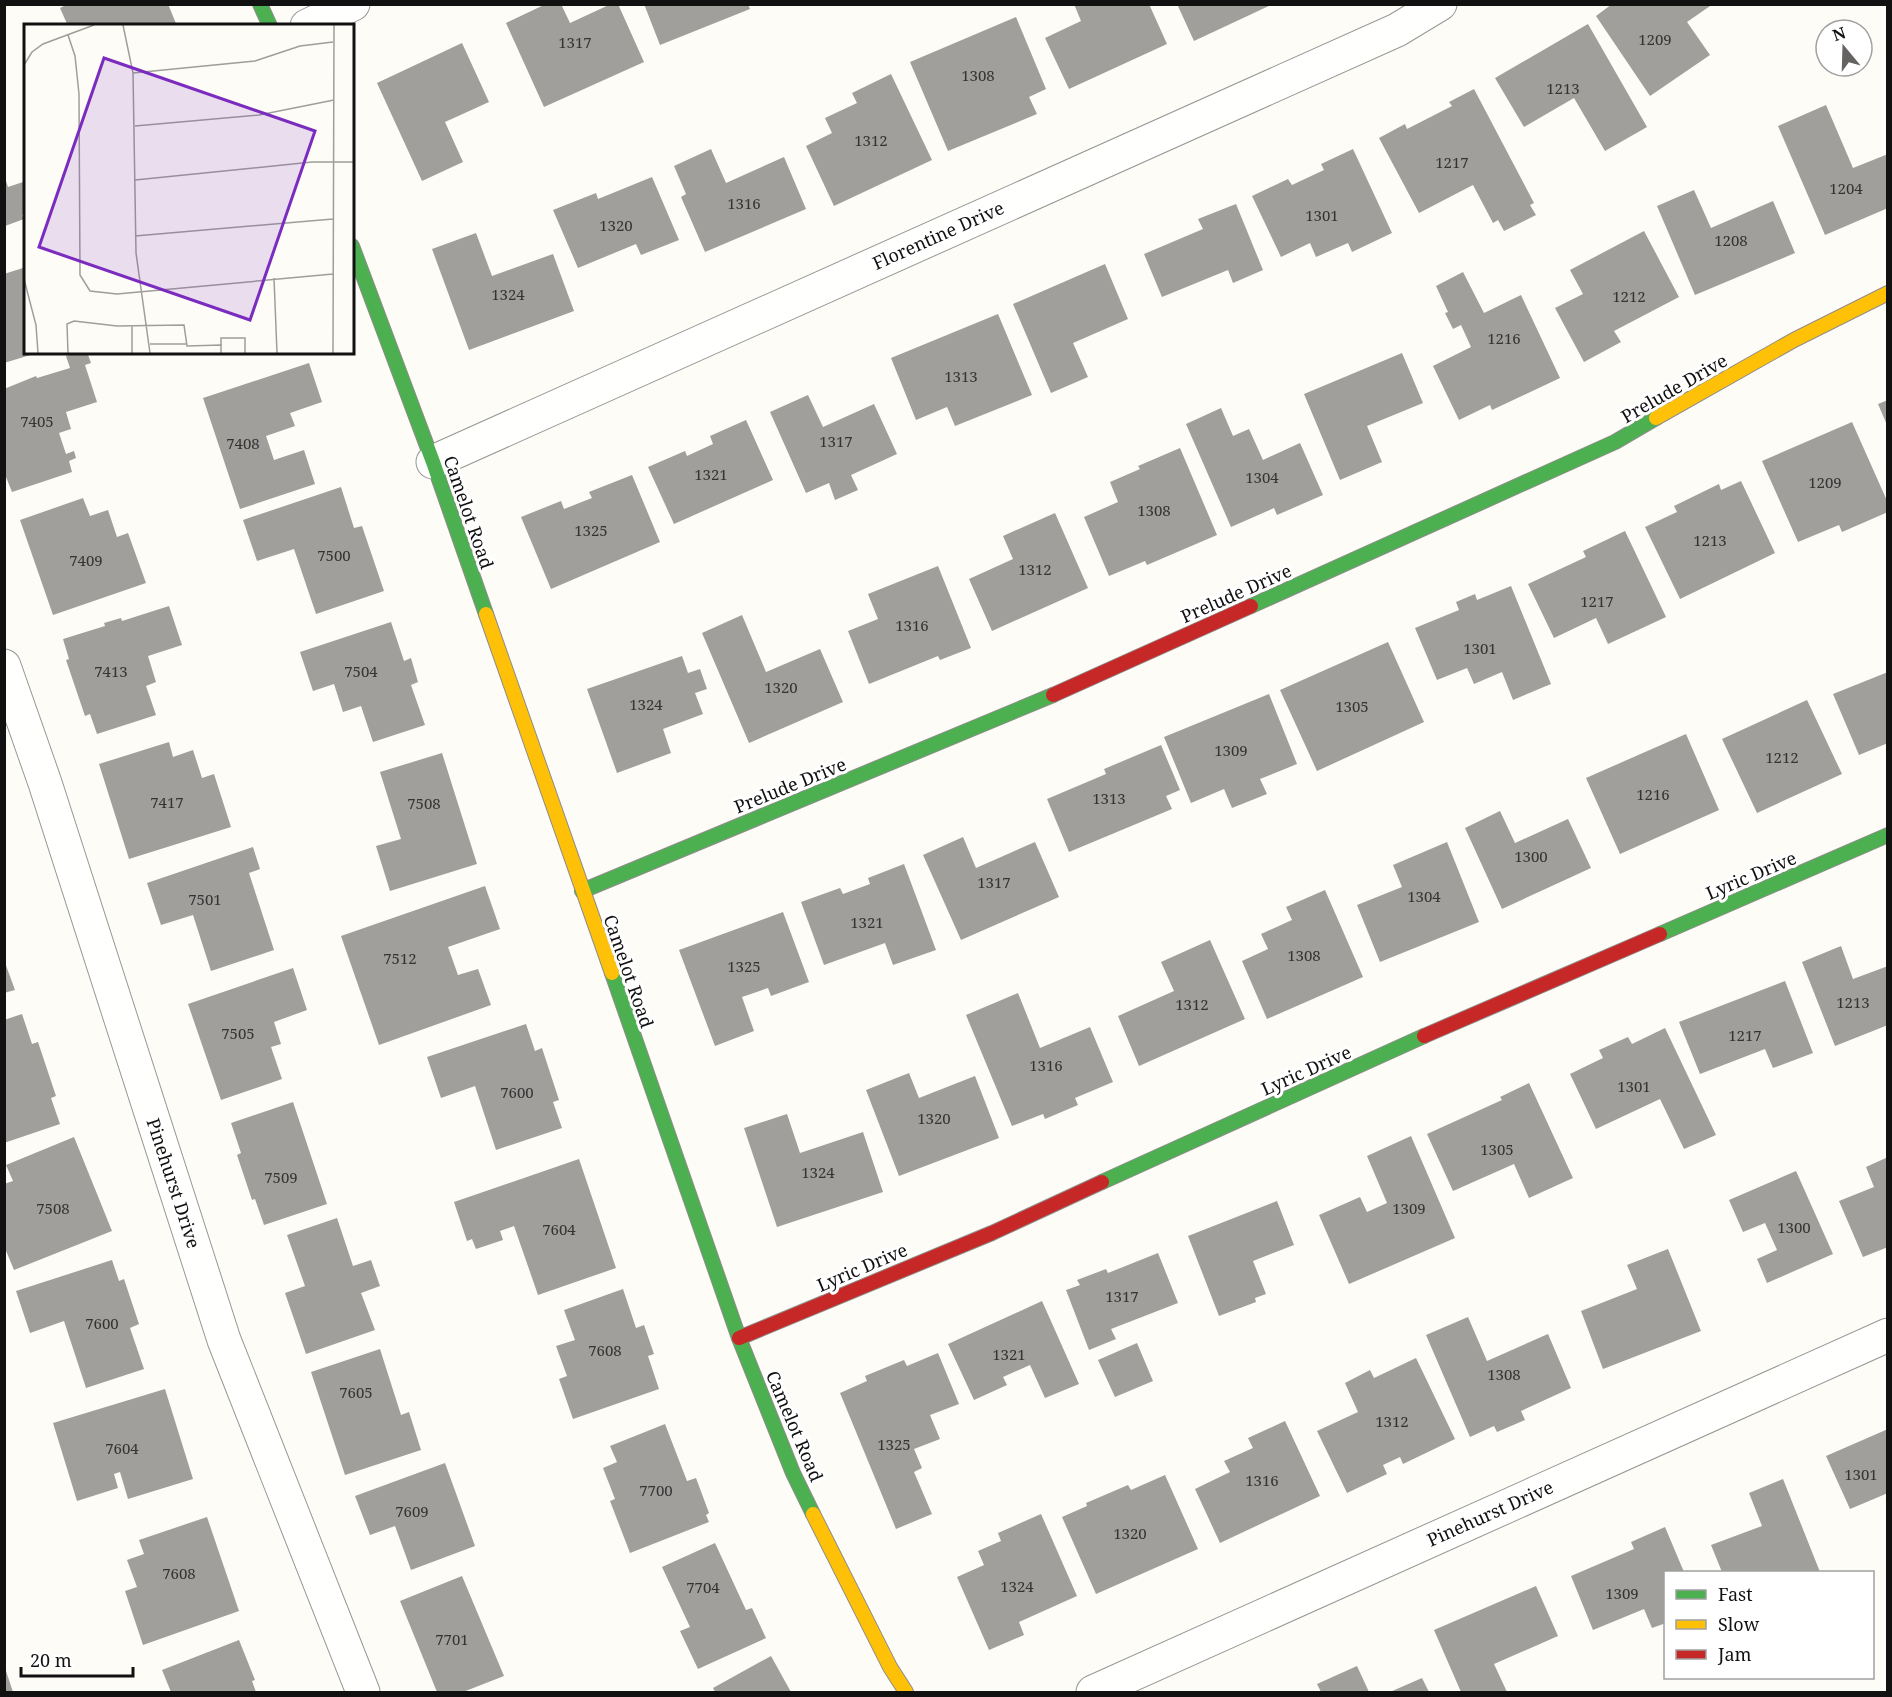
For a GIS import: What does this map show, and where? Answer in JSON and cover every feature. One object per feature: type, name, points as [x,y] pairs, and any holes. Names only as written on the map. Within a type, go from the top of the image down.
[{"type":"street","points":[[260,4],[269,24]]},
{"type":"street","points":[[311,24],[352,4]]},
{"type":"street","name":"Florentine Drive","points":[[432,462],[1397,30],[1440,4]]},
{"type":"street","name":"Camelot Road","points":[[354,251],[432,462],[739,1338],[793,1473],[890,1667],[906,1692]]},
{"type":"street","name":"Prelude Drive","points":[[582,891],[1035,703],[1615,442],[1794,340],[1887,293]]},
{"type":"street","name":"Pinehurst Drive","points":[[4,666],[49,795],[224,1340],[363,1692]]},
{"type":"street","name":"Lyric Drive","points":[[739,1338],[992,1233],[1370,1060],[1887,835]]},
{"type":"street","name":"Pinehurst Drive","points":[[1093,1692],[1887,1335]]},
{"type":"building","points":[[68,4],[168,4],[176,24],[67,24],[60,8]]},
{"type":"building","points":[[546,4],[561,4],[570,23],[611,4],[618,4],[644,62],[544,107],[506,23]]},
{"type":"building","points":[[644,4],[748,4],[750,9],[660,45]]},
{"type":"building","points":[[1074,4],[1149,4],[1167,44],[1069,89],[1045,38],[1081,21]]},
{"type":"building","points":[[1177,4],[1273,4],[1194,41]]},
{"type":"building","points":[[1612,4],[1713,4],[1687,22],[1710,55],[1650,96],[1596,16]]},
{"type":"building","points":[[1016,17],[1046,89],[1029,97],[1037,114],[948,151],[910,62]]},
{"type":"building","points":[[1588,24],[1647,127],[1605,151],[1574,98],[1524,127],[1495,78]]},
{"type":"building","points":[[462,43],[489,102],[445,122],[463,162],[422,181],[377,83]]},
{"type":"building","points":[[891,74],[932,160],[834,206],[806,146],[832,133],[825,118],[857,103],[852,93]]},
{"type":"building","points":[[1474,89],[1534,203],[1530,205],[1536,215],[1504,231],[1498,220],[1493,223],[1473,185],[1419,213],[1379,138],[1405,124],[1407,129],[1452,106],[1449,102]]},
{"type":"building","points":[[1826,105],[1853,168],[1888,154],[1888,208],[1825,235],[1778,126]]},
{"type":"building","points":[[711,149],[726,183],[784,157],[806,209],[705,252],[681,197],[686,194],[674,166]]},
{"type":"building","points":[[1353,149],[1392,233],[1352,252],[1348,243],[1316,257],[1310,243],[1281,257],[1252,196],[1288,179],[1292,185],[1324,170],[1321,164]]},
{"type":"building","points":[[652,177],[679,240],[641,255],[636,244],[578,268],[553,210],[596,193],[598,199]]},
{"type":"building","points":[[5,178],[8,187],[24,182],[24,214],[22,215],[24,219],[5,226]]},
{"type":"building","points":[[1694,190],[1711,228],[1773,201],[1795,253],[1695,295],[1657,206]]},
{"type":"building","points":[[1236,204],[1263,270],[1233,283],[1228,270],[1162,297],[1144,254],[1203,229],[1198,219]]},
{"type":"building","points":[[1644,231],[1679,297],[1614,331],[1621,342],[1584,362],[1555,308],[1583,294],[1570,270]]},
{"type":"building","points":[[476,233],[492,276],[553,254],[574,311],[469,350],[432,249]]},
{"type":"building","points":[[1105,264],[1128,319],[1073,343],[1088,377],[1051,393],[1013,304]]},
{"type":"building","points":[[24,268],[24,354],[34,354],[4,363],[4,274]]},
{"type":"building","points":[[1463,272],[1484,313],[1521,295],[1560,378],[1492,410],[1490,405],[1459,420],[1433,366],[1471,347],[1461,325],[1453,329],[1436,286]]},
{"type":"building","points":[[998,314],[1032,395],[955,426],[947,407],[916,420],[891,358]]},
{"type":"building","points":[[1402,353],[1423,403],[1367,426],[1382,462],[1340,480],[1304,394]]},
{"type":"building","points":[[88,354],[91,363],[85,365],[97,402],[66,412],[71,429],[59,433],[66,454],[74,451],[76,458],[69,461],[72,472],[12,492],[4,472],[4,389],[36,376],[37,378],[70,368],[66,356]]},
{"type":"building","points":[[309,363],[322,402],[290,413],[295,426],[266,436],[274,460],[304,450],[315,484],[240,509],[203,398]]},
{"type":"building","points":[[808,395],[823,427],[874,404],[897,454],[851,475],[858,490],[835,500],[829,483],[806,493],[770,412]]},
{"type":"building","points":[[1888,400],[1888,425],[1887,425],[1878,404]]},
{"type":"building","points":[[1221,408],[1233,436],[1249,429],[1263,460],[1300,443],[1323,495],[1277,515],[1274,508],[1231,527],[1186,424]]},
{"type":"building","points":[[746,420],[773,480],[674,524],[648,467],[685,451],[687,456],[713,444],[710,436]]},
{"type":"building","points":[[1852,422],[1888,503],[1888,512],[1842,532],[1839,525],[1798,542],[1762,461]]},
{"type":"building","points":[[1180,448],[1217,535],[1147,565],[1145,561],[1109,576],[1084,517],[1118,502],[1110,482],[1140,469],[1138,466]]},
{"type":"building","points":[[632,475],[660,542],[551,589],[521,517],[561,501],[564,509],[592,498],[589,492]]},
{"type":"building","points":[[1741,481],[1775,553],[1680,599],[1645,527],[1677,512],[1674,506],[1719,484],[1721,490]]},
{"type":"building","points":[[341,487],[354,528],[362,526],[384,591],[316,614],[294,549],[257,561],[243,520]]},
{"type":"building","points":[[83,498],[90,516],[108,510],[117,537],[128,533],[146,583],[53,615],[20,520]]},
{"type":"building","points":[[1055,513],[1088,588],[992,631],[969,579],[1013,559],[1003,536]]},
{"type":"building","points":[[1625,531],[1666,617],[1608,644],[1596,618],[1554,638],[1528,584],[1586,557],[1583,551]]},
{"type":"building","points":[[938,566],[971,648],[940,660],[938,656],[869,684],[848,631],[878,619],[868,594]]},
{"type":"building","points":[[1511,586],[1551,684],[1513,700],[1502,672],[1474,684],[1467,668],[1437,680],[1415,628],[1459,610],[1456,602],[1475,594],[1477,600]]},
{"type":"building","points":[[169,606],[182,645],[148,656],[156,682],[146,686],[156,715],[97,734],[90,714],[85,716],[66,660],[69,659],[63,639],[105,626],[104,623],[121,618],[122,621]]},
{"type":"building","points":[[742,615],[766,672],[820,649],[843,702],[749,743],[702,633]]},
{"type":"building","points":[[391,622],[404,661],[411,658],[418,682],[411,685],[425,725],[373,742],[361,706],[343,712],[334,684],[313,691],[300,652]]},
{"type":"building","points":[[1388,642],[1424,722],[1317,771],[1280,690]]},
{"type":"building","points":[[682,656],[688,673],[700,669],[707,689],[695,693],[703,714],[663,729],[671,753],[617,773],[587,689]]},
{"type":"building","points":[[1888,672],[1888,743],[1859,755],[1833,694]]},
{"type":"building","points":[[1269,694],[1297,764],[1260,779],[1267,794],[1232,808],[1224,789],[1191,803],[1164,737]]},
{"type":"building","points":[[1807,700],[1842,774],[1757,813],[1722,739]]},
{"type":"building","points":[[1686,734],[1719,810],[1620,854],[1586,778]]},
{"type":"building","points":[[169,742],[173,757],[193,750],[202,778],[214,774],[231,827],[129,859],[99,764]]},
{"type":"building","points":[[1161,745],[1180,790],[1166,796],[1172,809],[1069,852],[1047,799],[1106,774],[1104,769]]},
{"type":"building","points":[[442,753],[477,864],[390,891],[376,846],[401,839],[380,772]]},
{"type":"building","points":[[1500,811],[1515,843],[1568,819],[1591,868],[1502,909],[1465,828]]},
{"type":"building","points":[[963,837],[976,868],[1035,842],[1059,897],[961,940],[923,855]]},
{"type":"building","points":[[1447,842],[1479,922],[1380,962],[1357,905],[1402,887],[1393,865]]},
{"type":"building","points":[[253,847],[260,869],[249,873],[274,950],[211,971],[193,915],[161,925],[147,883]]},
{"type":"building","points":[[904,864],[936,950],[893,965],[885,943],[824,965],[801,902],[840,888],[843,894],[870,884],[868,878]]},
{"type":"building","points":[[485,886],[500,929],[448,947],[458,975],[478,969],[491,1005],[379,1045],[341,936]]},
{"type":"building","points":[[1325,890],[1363,977],[1267,1019],[1242,961],[1268,949],[1261,934],[1292,920],[1286,907]]},
{"type":"building","points":[[783,912],[809,982],[771,996],[768,988],[742,997],[754,1031],[715,1046],[679,950]]},
{"type":"building","points":[[1210,940],[1245,1019],[1139,1066],[1118,1016],[1174,991],[1161,962]]},
{"type":"building","points":[[1841,946],[1853,979],[1888,966],[1888,1025],[1835,1046],[1802,962]]},
{"type":"building","points":[[4,960],[15,990],[4,993]]},
{"type":"building","points":[[293,968],[307,1010],[274,1022],[281,1044],[271,1047],[282,1079],[221,1100],[188,1004]]},
{"type":"building","points":[[1785,981],[1813,1053],[1773,1068],[1765,1049],[1700,1074],[1679,1022]]},
{"type":"building","points":[[1018,993],[1040,1048],[1090,1027],[1113,1082],[1075,1098],[1078,1105],[1045,1119],[1043,1114],[1012,1126],[966,1015]]},
{"type":"building","points":[[22,1014],[32,1044],[38,1042],[56,1096],[51,1098],[60,1124],[4,1143],[4,1020]]},
{"type":"building","points":[[526,1024],[535,1051],[542,1048],[559,1100],[553,1102],[562,1128],[496,1150],[475,1086],[441,1098],[427,1057]]},
{"type":"building","points":[[1665,1028],[1716,1135],[1684,1149],[1660,1099],[1596,1129],[1570,1074],[1603,1058],[1599,1050],[1628,1037],[1632,1044]]},
{"type":"building","points":[[909,1073],[919,1098],[975,1076],[999,1138],[899,1176],[866,1090]]},
{"type":"building","points":[[1529,1083],[1573,1178],[1529,1198],[1514,1164],[1453,1191],[1427,1134],[1502,1100],[1500,1097]]},
{"type":"building","points":[[293,1102],[327,1204],[264,1225],[255,1199],[252,1200],[237,1155],[241,1153],[231,1123]]},
{"type":"building","points":[[787,1114],[800,1153],[863,1132],[883,1192],[777,1227],[744,1128]]},
{"type":"building","points":[[1411,1136],[1455,1238],[1349,1284],[1319,1215],[1360,1197],[1367,1212],[1387,1203],[1367,1156]]},
{"type":"building","points":[[74,1137],[112,1231],[14,1270],[4,1246],[4,1184],[13,1181],[6,1165]]},
{"type":"building","points":[[1888,1157],[1888,1247],[1863,1257],[1839,1201],[1874,1187],[1866,1167]]},
{"type":"building","points":[[579,1159],[616,1268],[538,1295],[514,1226],[500,1231],[503,1240],[476,1249],[472,1239],[467,1241],[454,1202]]},
{"type":"building","points":[[1796,1171],[1833,1254],[1767,1283],[1757,1259],[1777,1250],[1765,1223],[1743,1232],[1729,1200]]},
{"type":"building","points":[[1277,1201],[1294,1245],[1253,1261],[1266,1294],[1255,1298],[1256,1302],[1219,1316],[1188,1236]]},
{"type":"building","points":[[337,1218],[353,1266],[371,1260],[380,1286],[361,1293],[375,1330],[306,1354],[285,1293],[305,1286],[287,1235]]},
{"type":"building","points":[[1668,1249],[1701,1331],[1603,1369],[1581,1311],[1637,1289],[1627,1265]]},
{"type":"building","points":[[1158,1253],[1178,1303],[1111,1329],[1116,1339],[1089,1350],[1066,1290],[1080,1285],[1077,1280],[1106,1269],[1108,1273]]},
{"type":"building","points":[[112,1260],[119,1281],[124,1279],[139,1324],[130,1328],[144,1369],[86,1388],[64,1321],[30,1333],[16,1291]]},
{"type":"building","points":[[623,1289],[636,1328],[644,1325],[654,1354],[648,1356],[659,1389],[573,1419],[559,1379],[567,1376],[556,1346],[575,1340],[564,1310]]},
{"type":"building","points":[[1042,1301],[1079,1384],[1045,1398],[1030,1365],[1003,1377],[1007,1385],[974,1400],[948,1344]]},
{"type":"building","points":[[1468,1317],[1487,1361],[1548,1334],[1571,1388],[1521,1411],[1525,1420],[1497,1432],[1494,1426],[1470,1437],[1426,1335]]},
{"type":"building","points":[[1137,1343],[1153,1381],[1115,1397],[1098,1360]]},
{"type":"building","points":[[380,1349],[401,1415],[409,1412],[421,1450],[345,1475],[311,1372]]},
{"type":"building","points":[[938,1353],[959,1404],[930,1415],[940,1439],[914,1449],[922,1468],[914,1472],[932,1514],[896,1529],[840,1393],[867,1381],[865,1376],[904,1360],[907,1366]]},
{"type":"building","points":[[1416,1358],[1455,1439],[1403,1464],[1400,1457],[1383,1465],[1387,1474],[1347,1493],[1317,1431],[1358,1412],[1345,1383],[1370,1370],[1374,1378]]},
{"type":"building","points":[[165,1389],[193,1479],[128,1499],[120,1472],[114,1474],[118,1488],[77,1501],[53,1423]]},
{"type":"building","points":[[1285,1421],[1320,1496],[1220,1543],[1195,1489],[1230,1472],[1224,1461],[1253,1448],[1248,1438]]},
{"type":"building","points":[[665,1424],[687,1481],[696,1478],[709,1513],[706,1515],[709,1522],[630,1553],[610,1501],[615,1499],[603,1468],[617,1462],[610,1446]]},
{"type":"building","points":[[1888,1429],[1888,1493],[1850,1509],[1826,1456]]},
{"type":"building","points":[[445,1463],[475,1546],[411,1570],[395,1526],[370,1535],[355,1496]]},
{"type":"building","points":[[1165,1475],[1198,1549],[1096,1594],[1062,1517],[1087,1506],[1086,1503],[1128,1485],[1131,1490]]},
{"type":"building","points":[[1783,1479],[1820,1571],[1722,1571],[1711,1545],[1762,1526],[1749,1493]]},
{"type":"building","points":[[1041,1514],[1077,1596],[1019,1622],[1024,1635],[989,1650],[957,1577],[984,1565],[978,1551],[1001,1541],[998,1533]]},
{"type":"building","points":[[207,1517],[239,1611],[143,1645],[125,1591],[137,1587],[127,1560],[144,1554],[139,1540]]},
{"type":"building","points":[[1665,1527],[1684,1571],[1664,1571],[1664,1624],[1652,1628],[1644,1609],[1593,1630],[1571,1576],[1634,1549],[1631,1542]]},
{"type":"building","points":[[715,1543],[746,1610],[752,1608],[766,1638],[698,1669],[680,1631],[690,1627],[662,1567]]},
{"type":"building","points":[[462,1576],[504,1676],[463,1692],[437,1692],[400,1601]]},
{"type":"building","points":[[1536,1586],[1558,1636],[1494,1664],[1507,1692],[1461,1692],[1434,1630]]},
{"type":"building","points":[[239,1640],[255,1680],[252,1681],[256,1692],[171,1692],[162,1670]]},
{"type":"building","points":[[771,1656],[791,1692],[715,1692],[713,1688]]},
{"type":"building","points":[[1357,1666],[1369,1692],[1321,1692],[1317,1684]]},
{"type":"building","points":[[5,1668],[13,1692],[4,1692]]},
{"type":"building","points":[[1422,1678],[1429,1692],[1390,1692]]},
{"type":"traffic: fast","points":[[260,4],[269,24]]},
{"type":"traffic: fast","points":[[354,251],[433,462],[486,614]]},
{"type":"traffic: fast","points":[[1251,606],[1615,442],[1656,418]]},
{"type":"traffic: fast","points":[[582,891],[1053,695]]},
{"type":"traffic: fast","points":[[1660,934],[1888,835]]},
{"type":"traffic: fast","points":[[612,973],[739,1338],[793,1473],[813,1514]]},
{"type":"traffic: fast","points":[[1102,1182],[1424,1036]]},
{"type":"traffic: slow","points":[[1656,418],[1794,340],[1888,293]]},
{"type":"traffic: slow","points":[[486,614],[612,973]]},
{"type":"traffic: slow","points":[[813,1514],[890,1667],[906,1692]]},
{"type":"traffic: jam","points":[[1053,695],[1251,606]]},
{"type":"traffic: jam","points":[[1424,1036],[1660,934]]},
{"type":"traffic: jam","points":[[739,1338],[992,1233],[1102,1182]]}]
